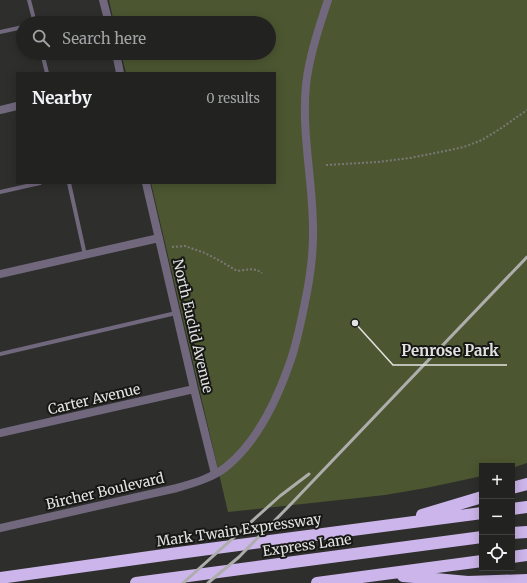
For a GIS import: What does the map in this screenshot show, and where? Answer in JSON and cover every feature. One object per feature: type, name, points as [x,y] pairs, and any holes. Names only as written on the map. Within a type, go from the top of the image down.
[{"type":"highway","points":[[515,487],[527,484]]},
{"type":"highway","points":[[387,525],[479,498]]},
{"type":"highway","points":[[515,509],[527,507]]},
{"type":"highway","name":"Mark Twain Expressway","points":[[0,578],[308,535],[479,513]]},
{"type":"highway","points":[[515,533],[527,532]]},
{"type":"highway","name":"Express Lane","points":[[138,583],[479,537]]},
{"type":"highway","points":[[515,557],[527,555]]},
{"type":"highway","points":[[316,583],[479,561]]},
{"type":"highway","points":[[380,575],[468,582],[527,580]]},
{"type":"street","points":[[103,0],[107,16]]},
{"type":"street","name":"Bircher Boulevard","points":[[0,528],[177,488],[199,481],[215,474],[236,458],[254,436],[273,405],[290,364],[309,284],[313,236],[313,203],[304,118],[306,84],[313,47],[328,0]]},
{"type":"street","points":[[117,60],[120,72]]},
{"type":"street","points":[[0,110],[16,106]]},
{"type":"street","name":"North Euclid Avenue","points":[[146,184],[215,474]]},
{"type":"street","points":[[0,274],[159,238]]},
{"type":"street","name":"Carter Avenue","points":[[0,434],[194,389]]},
{"type":"lane","points":[[29,0],[32,16]]},
{"type":"lane","points":[[0,32],[16,29]]},
{"type":"lane","points":[[43,60],[46,72]]},
{"type":"lane","points":[[0,192],[36,184]]},
{"type":"lane","points":[[69,184],[85,255]]},
{"type":"lane","points":[[0,354],[176,313]]},
{"type":"path","points":[[326,165],[378,162],[464,147],[482,140],[527,110]]},
{"type":"path","points":[[172,247],[185,246],[205,253],[237,271],[252,269],[258,270],[262,273]]},
{"type":"green space","points":[[109,0],[527,0],[527,463],[515,467],[515,463],[479,463],[479,477],[385,495],[228,512],[151,184],[276,184],[276,72],[126,72],[123,60],[276,60],[276,16],[112,16]]},
{"type":"railway","points":[[208,583],[239,557],[291,504],[527,257]]},
{"type":"railway","points":[[183,583],[280,496],[309,474]]},
{"type":"place","name":"Penrose Park","points":[[355,323]]}]
